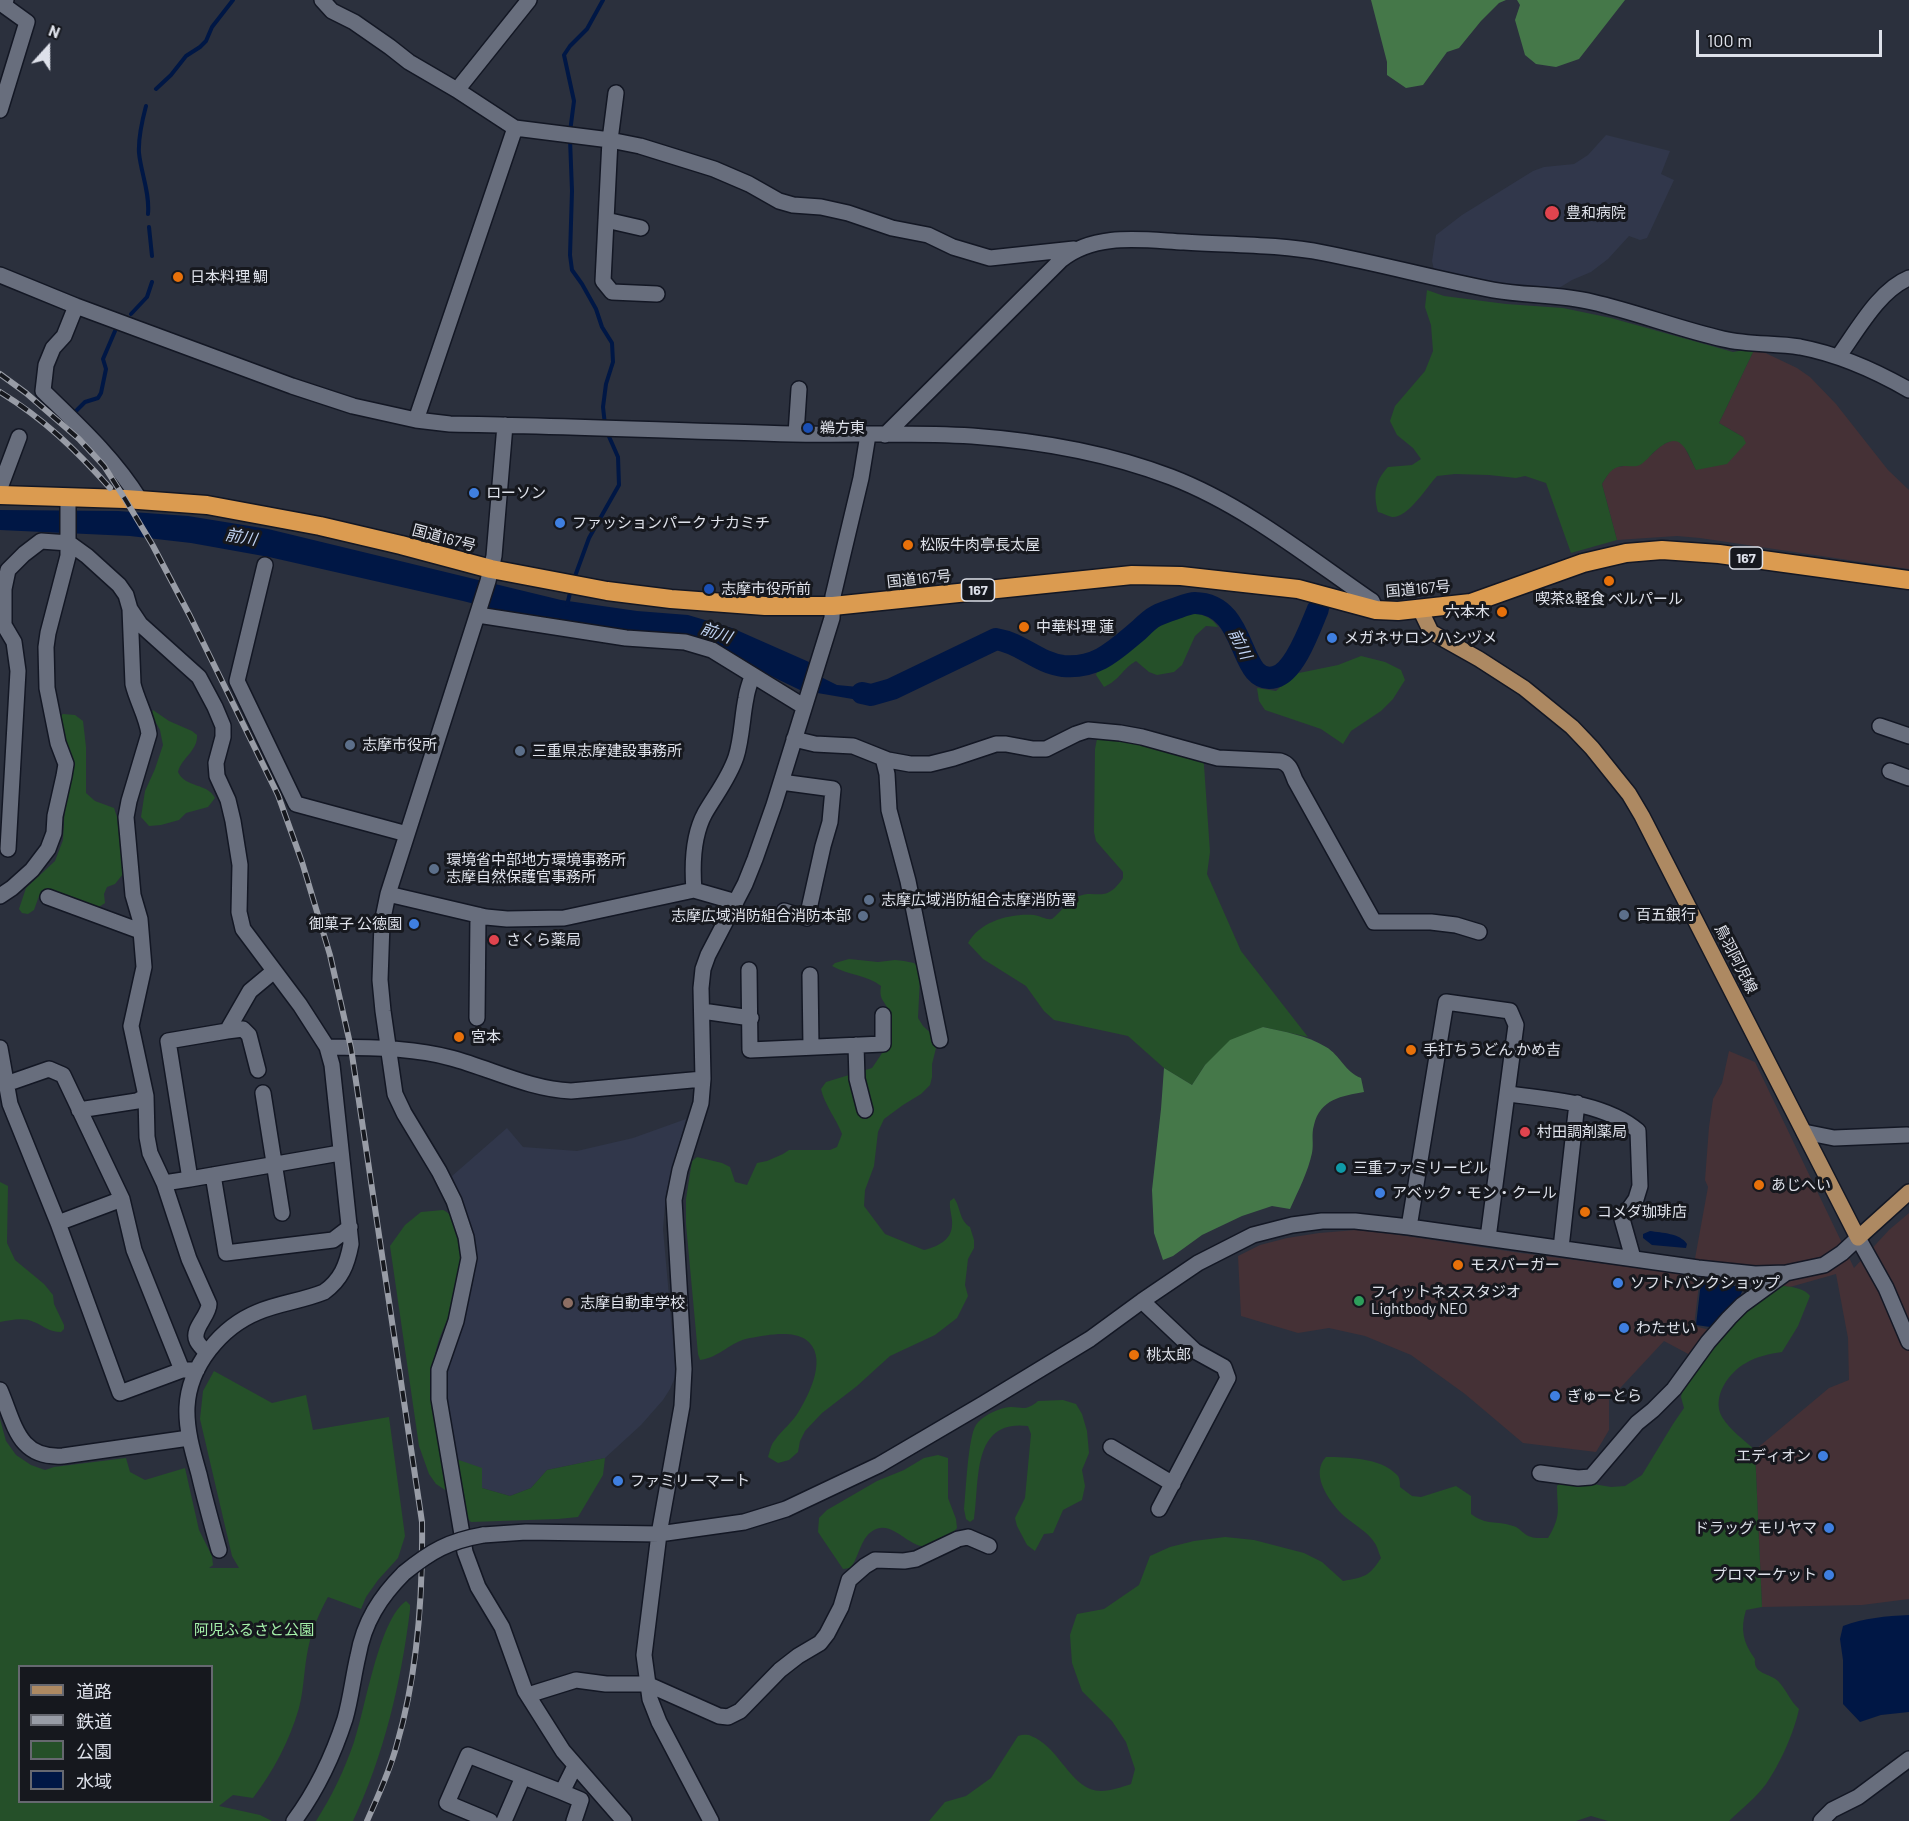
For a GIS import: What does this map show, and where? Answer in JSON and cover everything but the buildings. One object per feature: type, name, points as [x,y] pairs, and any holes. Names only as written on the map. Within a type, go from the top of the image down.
[{"type":"highway","name":"国道167号","points":[[0,493],[68,503],[140,500],[207,505],[300,522],[401,545],[490,575],[671,599],[765,606],[833,606],[1142,575],[1181,576],[1298,589],[1376,610],[1398,611],[1471,603],[1576,565],[1626,553],[1662,550],[1719,554],[1909,580]]},
{"type":"main road","name":"鳥羽阿児線","points":[[1420,609],[1431,632],[1497,670],[1550,708],[1572,727],[1629,794],[1858,1238]]},
{"type":"main road","points":[[1858,1238],[1909,1192]]},
{"type":"street","points":[[0,110],[27,22],[2,4],[6,0]]},
{"type":"street","points":[[457,90],[529,0]]},
{"type":"street","points":[[329,4],[409,62],[515,128],[640,146],[714,169],[779,201],[848,213],[892,228],[928,235],[953,247],[990,258],[1074,249],[1120,239],[1259,246],[1323,253],[1496,290],[1590,301],[1744,344],[1798,347],[1838,357],[1909,390]]},
{"type":"street","points":[[616,93],[610,140],[603,281],[612,292],[657,294]]},
{"type":"street","points":[[416,420],[515,128]]},
{"type":"street","points":[[606,220],[641,228]]},
{"type":"street","points":[[885,435],[1074,249]]},
{"type":"street","points":[[0,275],[76,306],[303,389],[353,406],[416,420],[450,424],[796,434],[972,436],[1052,446],[1111,458],[1172,477],[1206,492],[1267,528],[1372,601],[1376,610]]},
{"type":"street","points":[[1838,357],[1881,298],[1892,287],[1909,278]]},
{"type":"street","points":[[76,306],[64,336],[53,348],[44,371],[43,391],[96,443],[126,478],[140,500]]},
{"type":"street","points":[[796,434],[799,389]]},
{"type":"street","points":[[506,425],[490,575],[388,894],[380,948],[383,1011],[395,1095],[454,1201],[466,1237],[470,1258],[456,1320],[439,1370],[439,1399],[465,1552],[478,1587],[502,1627],[528,1695],[563,1751],[624,1821]]},
{"type":"street","points":[[711,1821],[663,1731],[650,1699],[644,1655],[659,1534],[682,1406],[684,1369],[674,1200],[682,1162],[701,1103],[703,969],[752,867],[832,618],[833,596],[861,478],[867,435]]},
{"type":"street","points":[[0,493],[0,485],[19,437]]},
{"type":"street","points":[[0,900],[32,870],[48,849],[54,833],[55,816],[66,764],[58,743],[47,688],[46,647],[68,556],[68,503]]},
{"type":"street","points":[[8,849],[18,671],[14,642],[4,626],[4,589],[8,570],[24,554],[41,541],[68,540],[119,585],[126,595],[130,609],[133,684],[149,734],[126,817],[133,895],[140,919],[144,967],[131,1026],[146,1096],[147,1137],[150,1153],[164,1183],[189,1259],[208,1304],[208,1311],[196,1337],[207,1353]]},
{"type":"street","points":[[265,565],[237,681],[296,804],[407,834]]},
{"type":"street","points":[[0,1048],[5,1095],[57,1223],[120,1393],[189,1370],[225,1333],[240,1322],[258,1312],[314,1296],[332,1286],[342,1274],[349,1256],[350,1227],[340,1153],[336,1092],[327,1047],[300,1005],[253,944],[240,922],[240,865],[237,842],[228,801],[217,776],[216,763],[223,737],[223,726],[219,716],[199,677],[150,634],[130,609]]},
{"type":"street","points":[[479,612],[626,638],[685,642],[712,650],[752,676],[805,703]]},
{"type":"street","points":[[694,890],[692,872],[697,834],[704,814],[732,768],[752,676]]},
{"type":"street","points":[[1880,726],[1909,736]]},
{"type":"street","points":[[794,739],[814,744],[853,746],[883,758],[910,764],[930,764],[996,744],[1046,749],[1089,730],[1142,737],[1218,758],[1280,761],[1287,763],[1291,769],[1374,922],[1431,922],[1456,925],[1479,932]]},
{"type":"street","points":[[883,758],[887,774],[889,810],[908,881],[940,1040]]},
{"type":"street","points":[[1890,771],[1909,778]]},
{"type":"street","points":[[781,782],[833,789],[830,822],[807,918],[784,910]]},
{"type":"street","points":[[388,894],[478,915],[507,919],[564,918],[694,890],[736,902]]},
{"type":"street","points":[[48,897],[140,931]]},
{"type":"street","points":[[477,1017],[478,915]]},
{"type":"street","points":[[749,970],[750,1050],[883,1044],[884,1016]]},
{"type":"street","points":[[227,1031],[250,992],[274,971]]},
{"type":"street","points":[[810,975],[812,1047]]},
{"type":"street","points":[[1409,1227],[1446,1002],[1510,1011],[1516,1025],[1488,1238]]},
{"type":"street","points":[[702,1011],[751,1018]]},
{"type":"street","points":[[190,1179],[168,1041],[243,1029],[249,1035],[258,1070]]},
{"type":"street","points":[[856,1045],[857,1079],[866,1110]]},
{"type":"street","points":[[327,1047],[423,1052],[451,1058],[532,1086],[552,1090],[571,1091],[703,1079]]},
{"type":"street","points":[[5,1095],[49,1069],[63,1075],[122,1199],[134,1250],[189,1370],[190,1389],[187,1406],[189,1438],[219,1550]]},
{"type":"street","points":[[263,1093],[282,1213]]},
{"type":"street","points":[[1508,1094],[1577,1103],[1627,1121],[1638,1131],[1640,1186],[1636,1199],[1622,1219],[1633,1258]]},
{"type":"street","points":[[79,1110],[137,1101],[146,1096]]},
{"type":"street","points":[[1561,1248],[1577,1103]]},
{"type":"street","points":[[1804,1132],[1834,1138],[1907,1135]]},
{"type":"street","points":[[164,1183],[340,1153]]},
{"type":"street","points":[[213,1175],[226,1254],[333,1240],[350,1227]]},
{"type":"street","points":[[57,1223],[122,1199]]},
{"type":"street","points":[[294,1821],[315,1790],[335,1747],[347,1711],[361,1642],[369,1619],[381,1599],[404,1573],[439,1548],[466,1538],[526,1532],[659,1534],[744,1522],[775,1512],[879,1465],[1090,1339],[1198,1263],[1253,1235],[1292,1225],[1322,1221],[1355,1221],[1755,1274],[1786,1273],[1824,1265],[1858,1238],[1886,1288],[1909,1342]]},
{"type":"street","points":[[1540,1473],[1592,1478],[1637,1423],[1674,1389],[1708,1342],[1729,1318],[1742,1305],[1786,1273]]},
{"type":"street","points":[[1142,1301],[1195,1351],[1224,1367],[1228,1378],[1159,1509]]},
{"type":"street","points":[[0,1390],[22,1443],[30,1450],[42,1455],[63,1456],[189,1438]]},
{"type":"street","points":[[1111,1447],[1173,1484]]},
{"type":"street","points":[[528,1695],[576,1680],[606,1684],[647,1684],[719,1716],[728,1717],[740,1711],[780,1670],[820,1643],[841,1607],[849,1580],[865,1566],[875,1560],[916,1559],[958,1539],[968,1537],[989,1546]]},
{"type":"street","points":[[490,1821],[447,1803],[468,1755],[581,1800],[574,1821]]},
{"type":"street","points":[[1821,1821],[1832,1810],[1858,1797],[1909,1759]]},
{"type":"street","points":[[562,1792],[575,1766]]},
{"type":"street","points":[[504,1821],[524,1777]]},
{"type":"shaded area","points":[[1606,135],[1670,151],[1661,174],[1674,180],[1647,238],[1640,240],[1629,236],[1608,259],[1591,272],[1559,288],[1558,292],[1435,274],[1432,261],[1436,235],[1462,215],[1533,171],[1544,167],[1574,164],[1588,155]]},
{"type":"shaded area","points":[[1755,348],[1797,368],[1810,377],[1836,404],[1888,470],[1909,490],[1909,569],[1700,538],[1677,536],[1617,540],[1602,484],[1610,471],[1616,467],[1641,464],[1662,445],[1673,440],[1684,446],[1696,470],[1743,437],[1719,423]]},
{"type":"shaded area","points":[[1729,1051],[1755,1062],[1854,1268],[1889,1230],[1909,1213],[1909,1599],[1862,1605],[1762,1607],[1755,1450],[1829,1388],[1849,1380],[1848,1338],[1836,1274],[1790,1287],[1754,1285],[1700,1276],[1694,1326],[1710,1330],[1692,1356],[1664,1341],[1609,1400],[1609,1430],[1596,1452],[1523,1443],[1465,1394],[1411,1355],[1365,1336],[1329,1328],[1298,1333],[1241,1316],[1238,1256],[1260,1245],[1319,1233],[1356,1230],[1393,1234],[1692,1275],[1708,1187],[1705,1180],[1713,1099],[1722,1083]]},
{"type":"shaded area","name":"志摩自動車学校","points":[[686,1119],[666,1193],[663,1229],[676,1375],[670,1389],[641,1425],[605,1458],[547,1470],[531,1488],[510,1496],[482,1488],[456,1459],[446,1408],[446,1384],[451,1353],[473,1283],[476,1254],[470,1223],[452,1176],[507,1128],[523,1147],[577,1151],[633,1138]]},
{"type":"green space","points":[[1371,0],[1506,0],[1499,3],[1481,21],[1459,48],[1447,52],[1423,85],[1406,88],[1387,75],[1387,62]]},
{"type":"green space","points":[[1517,0],[1625,0],[1579,59],[1556,67],[1536,64],[1525,55],[1515,20],[1520,5]]},
{"type":"green space","points":[[1427,290],[1444,296],[1563,308],[1611,318],[1733,352],[1755,348],[1719,423],[1743,437],[1746,443],[1727,464],[1696,470],[1681,443],[1670,441],[1640,465],[1621,466],[1614,469],[1602,484],[1617,540],[1571,553],[1546,483],[1525,476],[1516,478],[1455,474],[1437,476],[1404,513],[1392,517],[1378,512],[1376,488],[1388,467],[1412,465],[1421,459],[1413,448],[1397,435],[1390,421],[1395,406],[1425,371],[1433,351],[1431,325],[1425,307]]},
{"type":"green space","points":[[1194,613],[1208,617],[1218,627],[1206,626],[1195,636],[1182,665],[1174,672],[1157,675],[1149,672],[1136,661],[1104,687],[1096,675],[1098,669],[1114,661],[1164,619]]},
{"type":"green space","points":[[1361,656],[1385,662],[1401,670],[1405,680],[1393,699],[1381,711],[1351,731],[1343,744],[1321,729],[1265,710],[1259,701],[1257,688],[1276,691],[1294,674],[1338,665]]},
{"type":"green space","points":[[153,710],[197,735],[195,746],[178,772],[186,781],[207,790],[215,798],[208,807],[186,813],[179,820],[149,826],[141,817],[145,791],[163,745],[160,730],[151,714]]},
{"type":"green space","points":[[63,714],[75,715],[83,721],[86,747],[86,793],[95,801],[114,808],[123,874],[115,884],[107,887],[104,894],[105,903],[99,907],[46,890],[39,896],[34,910],[28,914],[22,913],[19,909],[26,888],[55,861],[63,840],[65,803],[59,717]]},
{"type":"green space","points":[[1104,735],[1203,751],[1210,852],[1207,874],[1241,951],[1308,1037],[1263,1027],[1205,1065],[1192,1085],[1164,1068],[1128,1036],[1054,1020],[1044,1011],[1026,986],[983,959],[968,943],[980,929],[1006,917],[1034,915],[1052,919],[1077,897],[1106,894],[1123,878],[1123,872],[1096,841],[1094,832],[1095,749],[1097,739]]},
{"type":"green space","points":[[849,959],[878,962],[895,960],[914,963],[918,967],[920,977],[918,1018],[935,1037],[937,1044],[930,1085],[921,1094],[884,1119],[878,1132],[874,1166],[865,1190],[864,1206],[885,1234],[924,1250],[938,1245],[949,1236],[952,1223],[950,1201],[954,1198],[964,1221],[970,1227],[974,1240],[974,1248],[968,1259],[965,1285],[968,1296],[957,1318],[935,1335],[890,1356],[822,1413],[805,1431],[798,1452],[789,1460],[778,1463],[768,1457],[771,1448],[778,1436],[797,1415],[808,1394],[817,1364],[816,1354],[805,1339],[799,1336],[778,1334],[737,1342],[707,1359],[700,1360],[686,1224],[686,1199],[692,1161],[697,1157],[730,1167],[735,1182],[747,1185],[757,1163],[767,1161],[789,1150],[830,1150],[837,1147],[842,1134],[821,1089],[826,1082],[872,1068],[885,1047],[890,1023],[890,1012],[881,996],[881,986],[832,966]]},
{"type":"green space","points":[[1263,1027],[1303,1037],[1326,1047],[1351,1072],[1361,1078],[1364,1092],[1340,1097],[1321,1109],[1313,1128],[1313,1150],[1310,1160],[1290,1209],[1272,1206],[1242,1216],[1202,1235],[1173,1256],[1163,1260],[1154,1233],[1152,1190],[1164,1068],[1192,1085],[1205,1065],[1230,1040]]},
{"type":"green space","points":[[0,1182],[8,1186],[7,1243],[15,1260],[44,1284],[53,1295],[54,1304],[64,1325],[61,1332],[26,1320],[0,1322]]},
{"type":"green space","points":[[443,1210],[456,1225],[461,1265],[456,1300],[436,1349],[435,1365],[456,1459],[482,1468],[482,1488],[510,1496],[531,1488],[547,1470],[605,1458],[603,1475],[578,1517],[471,1522],[465,1516],[462,1501],[436,1484],[429,1474],[419,1446],[390,1246],[405,1225],[421,1212]]},
{"type":"green space","points":[[1754,1285],[1792,1287],[1810,1296],[1798,1326],[1782,1352],[1759,1357],[1740,1367],[1728,1379],[1720,1393],[1719,1401],[1719,1409],[1725,1422],[1755,1450],[1762,1607],[1746,1610],[1743,1623],[1744,1636],[1755,1659],[1756,1668],[1778,1681],[1799,1709],[1790,1738],[1766,1784],[1729,1821],[1608,1821],[1591,1816],[1576,1821],[929,1821],[945,1802],[966,1796],[991,1778],[1018,1736],[1021,1735],[1029,1735],[1048,1747],[1074,1777],[1090,1789],[1106,1791],[1131,1784],[1135,1769],[1126,1742],[1112,1721],[1082,1691],[1072,1663],[1070,1635],[1077,1614],[1104,1609],[1139,1585],[1150,1556],[1170,1547],[1225,1537],[1254,1540],[1304,1553],[1322,1562],[1343,1581],[1365,1575],[1381,1558],[1373,1540],[1342,1515],[1325,1491],[1320,1470],[1326,1457],[1343,1457],[1382,1465],[1397,1475],[1400,1487],[1412,1496],[1421,1497],[1456,1486],[1471,1496],[1471,1514],[1477,1518],[1507,1524],[1518,1528],[1530,1537],[1548,1538],[1557,1518],[1557,1486],[1563,1479],[1611,1487],[1625,1486],[1642,1475],[1684,1408],[1681,1397],[1684,1382],[1747,1300]]},
{"type":"green space","name":"阿児ふるさと公園","points":[[214,1371],[272,1403],[306,1395],[313,1430],[389,1417],[405,1536],[398,1558],[378,1580],[361,1609],[328,1597],[312,1635],[299,1708],[280,1755],[253,1798],[233,1795],[219,1806],[260,1815],[272,1821],[0,1821],[0,1419],[6,1441],[16,1455],[31,1465],[45,1470],[126,1458],[130,1472],[145,1480],[185,1468],[199,1530],[212,1556],[213,1565],[209,1568],[239,1568],[232,1556],[200,1419],[203,1391]]},
{"type":"green space","points":[[1063,1400],[1076,1404],[1087,1431],[1089,1453],[1082,1470],[1085,1486],[1082,1500],[1063,1510],[1053,1533],[1044,1534],[1035,1551],[1027,1545],[1015,1518],[1025,1498],[1031,1434],[1028,1426],[1010,1426],[996,1432],[987,1442],[979,1471],[974,1519],[970,1522],[966,1519],[964,1509],[971,1441],[976,1425],[993,1412],[1009,1407],[1025,1408],[1038,1401]]},
{"type":"green space","points":[[938,1455],[948,1458],[948,1498],[957,1528],[943,1542],[931,1547],[920,1546],[891,1530],[881,1528],[867,1535],[853,1564],[850,1568],[843,1569],[818,1532],[819,1518],[827,1510],[877,1481],[904,1470],[924,1458]]},
{"type":"green space","points":[[406,1601],[410,1605],[410,1610],[402,1664],[390,1718],[364,1796],[353,1821],[316,1821],[350,1753],[374,1666],[388,1626],[396,1611]]},
{"type":"water","points":[[0,510],[118,511],[188,516],[268,529],[561,600],[637,611],[688,615],[732,628],[809,662],[823,678],[837,685],[869,688],[891,685],[892,695],[870,702],[800,690],[698,641],[514,614],[269,557],[191,543],[130,536],[0,530]]},
{"type":"water","points":[[1650,1231],[1680,1238],[1687,1244],[1686,1248],[1652,1245],[1643,1238],[1643,1234]]},
{"type":"water","points":[[1701,1282],[1744,1287],[1737,1303],[1710,1327],[1696,1325]]},
{"type":"water","points":[[1909,1615],[1909,1712],[1881,1715],[1860,1722],[1843,1704],[1843,1660],[1840,1639],[1843,1626],[1875,1618]]},
{"type":"waterway","points":[[156,89],[186,56],[206,41],[212,27],[233,0]]},
{"type":"waterway","points":[[570,132],[574,101],[564,55],[587,29],[603,0]]},
{"type":"waterway","points":[[146,106],[139,147],[148,198],[148,214]]},
{"type":"waterway","points":[[570,139],[572,270],[596,309],[602,327],[612,343],[613,362],[606,384],[603,407],[605,425]]},
{"type":"waterway","points":[[149,227],[152,256]]},
{"type":"waterway","points":[[131,314],[147,297],[152,282]]},
{"type":"waterway","points":[[74,413],[85,402],[98,398],[101,393],[106,369],[103,359],[115,331]]},
{"type":"waterway","points":[[574,579],[589,538],[619,485],[618,457],[607,432]]},
{"type":"waterway","points":[[567,605],[571,589]]},
{"type":"waterway","name":"前川","points":[[862,693],[871,695],[892,689],[996,639],[1014,644],[1054,664],[1063,666],[1086,664],[1105,657],[1154,617],[1195,603],[1213,607],[1225,616],[1254,670],[1263,677],[1275,677],[1289,667],[1295,658],[1318,609]]},
{"type":"railway","points":[[0,374],[26,393],[79,439],[104,466],[152,544],[278,795],[302,862],[330,955],[351,1048],[422,1522],[418,1634],[410,1689],[394,1754],[367,1821]]},
{"type":"railway","points":[[0,392],[31,413],[58,436],[110,488]]},
{"type":"place","name":"豊和病院","points":[[1552,213]]},
{"type":"place","name":"日本料理 鯛","points":[[178,277]]},
{"type":"place","name":"鵜方東","points":[[808,428]]},
{"type":"place","name":"ローソン","points":[[474,493]]},
{"type":"place","name":"ファッションパーク ナカミチ","points":[[560,523]]},
{"type":"place","name":"松阪牛肉亭長太屋","points":[[908,545]]},
{"type":"place","name":"喫茶&軽食 ベルパール","points":[[1609,581]]},
{"type":"place","name":"志摩市役所前","points":[[709,589]]},
{"type":"place","name":"六本木","points":[[1502,612]]},
{"type":"place","name":"中華料理 蓮","points":[[1024,627]]},
{"type":"place","name":"メガネサロン ハシヅメ","points":[[1332,638]]},
{"type":"place","name":"志摩市役所","points":[[350,745]]},
{"type":"place","name":"三重県志摩建設事務所","points":[[520,751]]},
{"type":"place","name":"環境省中部地方環境事務所 志摩自然保護官事務所","points":[[434,869]]},
{"type":"place","name":"志摩広域消防組合志摩消防署","points":[[869,900]]},
{"type":"place","name":"百五銀行","points":[[1624,915]]},
{"type":"place","name":"志摩広域消防組合消防本部","points":[[863,916]]},
{"type":"place","name":"御菓子 公徳園","points":[[414,924]]},
{"type":"place","name":"さくら薬局","points":[[494,940]]},
{"type":"place","name":"宮本","points":[[459,1037]]},
{"type":"place","name":"手打ちうどん かめ吉","points":[[1411,1050]]},
{"type":"place","name":"村田調剤薬局","points":[[1525,1132]]},
{"type":"place","name":"三重ファミリービル","points":[[1341,1168]]},
{"type":"place","name":"あじへい","points":[[1759,1185]]},
{"type":"place","name":"アベック・モン・クール","points":[[1380,1193]]},
{"type":"place","name":"コメダ珈琲店","points":[[1585,1212]]},
{"type":"place","name":"モスバーガー","points":[[1458,1265]]},
{"type":"place","name":"ソフトバンクショップ","points":[[1618,1283]]},
{"type":"place","name":"フィットネススタジオ Lightbody NEO","points":[[1359,1301]]},
{"type":"place","name":"志摩自動車学校","points":[[568,1303]]},
{"type":"place","name":"わたせい","points":[[1624,1328]]},
{"type":"place","name":"桃太郎","points":[[1134,1355]]},
{"type":"place","name":"ぎゅーとら","points":[[1555,1396]]},
{"type":"place","name":"エディオン","points":[[1823,1456]]},
{"type":"place","name":"ファミリーマート","points":[[618,1481]]},
{"type":"place","name":"ドラッグ モリヤマ","points":[[1829,1528]]},
{"type":"place","name":"プロマーケット","points":[[1829,1575]]}]
